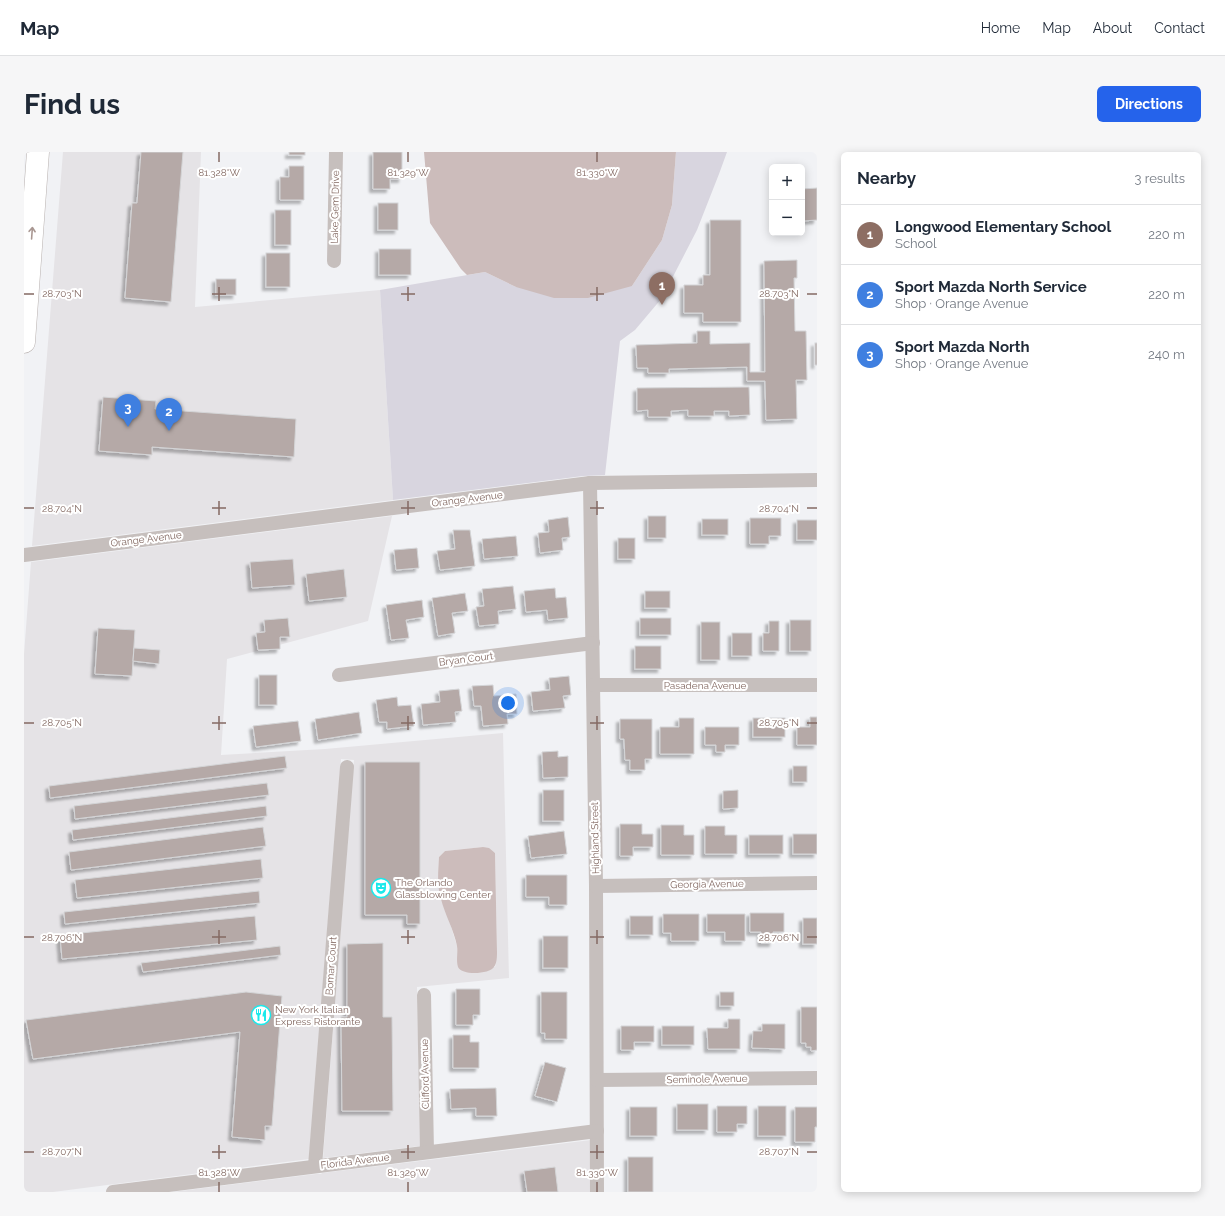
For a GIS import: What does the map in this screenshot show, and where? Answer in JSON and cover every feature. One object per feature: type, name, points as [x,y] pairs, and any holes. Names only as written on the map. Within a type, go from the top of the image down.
[{"type":"main road","points":[[24,342],[38,152]]},
{"type":"street","name":"Lake Gem Drive","points":[[334,261],[336,152]]},
{"type":"street","name":"Orange Avenue","points":[[24,555],[590,483],[817,480]]},
{"type":"street","name":"Highland Street","points":[[590,483],[596,886],[598,1192]]},
{"type":"street","name":"Bryan Court","points":[[339,675],[593,644]]},
{"type":"street","name":"Pasadena Avenue","points":[[593,685],[817,685]]},
{"type":"street","name":"Bomar Court","points":[[315,1166],[347,767]]},
{"type":"street","name":"Georgia Avenue","points":[[596,886],[817,883]]},
{"type":"street","name":"Clifford Avenue","points":[[424,995],[427,1152]]},
{"type":"street","name":"Seminole Avenue","points":[[597,1080],[817,1078]]},
{"type":"street","name":"Florida Avenue","points":[[113,1192],[597,1132]]},
{"type":"shaded area","points":[[63,152],[201,152],[195,307],[380,290],[393,500],[32,546]]},
{"type":"shaded area","points":[[424,152],[676,152],[672,205],[662,240],[632,286],[588,298],[554,298],[516,287],[485,272],[467,275],[461,269],[430,223]]},
{"type":"shaded area","points":[[676,152],[727,152],[697,230],[662,298],[635,330],[620,341],[605,475],[583,476],[393,500],[380,290],[485,272],[516,287],[632,286],[662,240],[672,205]]},
{"type":"shaded area","points":[[392,516],[368,621],[227,659],[221,755],[325,749],[503,733],[509,978],[417,987],[420,1146],[323,1158],[354,760],[341,759],[309,1159],[53,1192],[24,1192],[24,654],[31,562]],"holes":[[[483,847],[495,853],[497,952],[495,967],[458,967],[457,946],[439,888],[439,857],[445,851]]]},
{"type":"shaded area","points":[[483,847],[489,848],[495,853],[497,958],[494,967],[491,969],[482,972],[470,973],[461,970],[458,967],[456,940],[443,905],[439,889],[439,857],[445,851]]},
{"type":"shaded area","points":[[591,1140],[591,1192],[172,1192],[321,1174]]},
{"type":"building","points":[[141,152],[183,152],[171,302],[125,298],[132,203],[137,203]]},
{"type":"building","points":[[289,152],[305,152],[305,155],[289,155]]},
{"type":"building","points":[[373,152],[402,152],[402,179],[390,179],[390,189],[373,189]]},
{"type":"building","points":[[289,166],[304,166],[304,200],[280,200],[280,177],[289,177]]},
{"type":"building","points":[[817,188],[817,220],[805,221],[805,189]]},
{"type":"building","points":[[378,203],[398,203],[398,230],[378,230]]},
{"type":"building","points":[[275,210],[291,210],[291,245],[275,245]]},
{"type":"building","points":[[710,220],[741,220],[741,322],[703,322],[703,313],[684,313],[684,285],[703,285],[703,275],[710,275]]},
{"type":"building","points":[[379,249],[411,249],[411,275],[379,275]]},
{"type":"building","points":[[266,253],[290,253],[290,287],[266,287]]},
{"type":"building","points":[[797,260],[797,278],[794,278],[795,331],[806,331],[807,380],[796,380],[797,419],[766,420],[765,381],[747,381],[747,367],[669,369],[669,373],[648,373],[648,368],[637,368],[636,345],[697,343],[697,331],[710,331],[710,344],[750,343],[750,372],[765,372],[764,261]]},
{"type":"building","points":[[216,279],[236,279],[236,295],[216,295]]},
{"type":"building","points":[[815,343],[817,343],[817,365],[815,365]]},
{"type":"building","points":[[749,387],[750,415],[729,416],[729,411],[714,411],[714,416],[688,416],[688,410],[671,411],[671,417],[648,417],[648,410],[637,411],[637,388]]},
{"type":"building","points":[[103,397],[156,401],[155,409],[296,419],[294,457],[152,447],[152,455],[99,451]]},
{"type":"building","points":[[648,516],[666,516],[666,538],[648,538]]},
{"type":"building","points":[[568,517],[570,537],[562,538],[563,550],[540,553],[538,533],[549,532],[548,520]]},
{"type":"building","points":[[750,518],[781,518],[781,536],[769,536],[769,544],[750,544]]},
{"type":"building","points":[[702,519],[728,519],[728,535],[702,535]]},
{"type":"building","points":[[797,520],[817,520],[817,540],[797,540]]},
{"type":"building","points":[[453,530],[470,530],[475,566],[440,570],[437,551],[455,549]]},
{"type":"building","points":[[516,536],[518,556],[484,559],[482,539]]},
{"type":"building","points":[[618,538],[635,538],[635,559],[618,559]]},
{"type":"building","points":[[417,548],[419,568],[396,570],[394,550]]},
{"type":"building","points":[[293,559],[295,585],[252,588],[250,562]]},
{"type":"building","points":[[344,569],[347,597],[309,601],[306,574]]},
{"type":"building","points":[[513,586],[516,609],[498,611],[499,624],[479,626],[476,607],[484,606],[482,589]]},
{"type":"building","points":[[555,588],[556,598],[566,597],[568,618],[548,620],[547,610],[526,612],[524,591]]},
{"type":"building","points":[[645,591],[670,591],[670,608],[645,608]]},
{"type":"building","points":[[465,593],[468,611],[452,613],[455,633],[438,636],[432,598]]},
{"type":"building","points":[[422,600],[424,617],[406,620],[409,638],[391,640],[386,605]]},
{"type":"building","points":[[288,618],[290,637],[280,637],[280,649],[258,650],[256,633],[265,632],[264,620]]},
{"type":"building","points":[[640,618],[671,618],[671,635],[640,635]]},
{"type":"building","points":[[790,620],[811,620],[811,651],[790,651]]},
{"type":"building","points":[[769,621],[779,621],[779,651],[763,651],[763,633],[769,633]]},
{"type":"building","points":[[701,622],[720,622],[720,660],[701,660]]},
{"type":"building","points":[[98,628],[135,630],[132,676],[95,674]]},
{"type":"building","points":[[732,633],[752,633],[752,656],[732,656]]},
{"type":"building","points":[[635,646],[661,646],[661,669],[635,669]]},
{"type":"building","points":[[134,648],[160,650],[159,664],[133,661]]},
{"type":"building","points":[[259,675],[277,675],[277,705],[259,705]]},
{"type":"building","points":[[569,676],[571,695],[563,696],[565,708],[533,711],[531,692],[550,690],[549,678]]},
{"type":"building","points":[[493,685],[494,696],[516,694],[517,714],[507,714],[508,724],[483,726],[481,706],[474,706],[472,686]]},
{"type":"building","points":[[459,689],[462,711],[455,712],[456,722],[423,725],[421,704],[440,702],[439,691]]},
{"type":"building","points":[[397,697],[398,706],[411,705],[414,726],[387,729],[387,722],[379,722],[376,700]]},
{"type":"building","points":[[359,712],[362,733],[318,740],[315,719]]},
{"type":"building","points":[[810,717],[817,717],[817,745],[797,745],[797,727],[810,727]]},
{"type":"building","points":[[679,718],[694,718],[694,754],[660,754],[660,727],[679,727]]},
{"type":"building","points":[[753,718],[785,718],[785,737],[753,737]]},
{"type":"building","points":[[620,719],[652,719],[652,759],[645,759],[645,770],[630,770],[630,760],[625,760],[624,739],[620,739]]},
{"type":"building","points":[[298,721],[301,741],[256,747],[253,726]]},
{"type":"building","points":[[705,727],[739,727],[739,745],[725,745],[725,752],[716,752],[716,745],[705,745]]},
{"type":"building","points":[[558,751],[558,757],[568,756],[568,777],[543,778],[542,752]]},
{"type":"building","points":[[285,756],[287,768],[50,798],[49,786]]},
{"type":"building","points":[[365,762],[420,762],[420,924],[407,924],[407,915],[365,915]]},
{"type":"building","points":[[793,766],[807,766],[807,782],[793,782]]},
{"type":"building","points":[[267,783],[269,795],[75,819],[74,806]]},
{"type":"building","points":[[543,790],[564,790],[564,821],[543,821]]},
{"type":"building","points":[[738,790],[738,808],[723,809],[723,791]]},
{"type":"building","points":[[266,806],[267,816],[73,840],[72,830]]},
{"type":"building","points":[[620,824],[642,824],[642,834],[653,834],[653,847],[633,847],[633,856],[620,856]]},
{"type":"building","points":[[661,825],[684,825],[684,835],[694,835],[694,855],[661,855]]},
{"type":"building","points":[[705,826],[725,826],[725,835],[737,835],[737,854],[705,854]]},
{"type":"building","points":[[263,827],[266,846],[71,870],[69,852]]},
{"type":"building","points":[[564,831],[567,854],[531,858],[528,836]]},
{"type":"building","points":[[793,834],[817,834],[817,854],[793,854]]},
{"type":"building","points":[[749,835],[783,835],[783,854],[749,854]]},
{"type":"building","points":[[261,859],[263,878],[77,898],[75,880]]},
{"type":"building","points":[[526,875],[567,875],[567,905],[549,905],[549,897],[526,897]]},
{"type":"building","points":[[259,891],[260,903],[65,924],[64,912]]},
{"type":"building","points":[[750,913],[784,913],[784,932],[773,932],[773,943],[761,943],[761,932],[750,932]]},
{"type":"building","points":[[663,914],[699,914],[699,941],[671,941],[671,933],[663,933]]},
{"type":"building","points":[[707,914],[745,914],[745,941],[725,941],[725,932],[707,932]]},
{"type":"building","points":[[255,916],[257,940],[62,959],[60,935]]},
{"type":"building","points":[[630,916],[653,916],[653,935],[630,935]]},
{"type":"building","points":[[803,918],[817,918],[817,944],[803,944]]},
{"type":"building","points":[[543,936],[568,936],[568,968],[543,968]]},
{"type":"building","points":[[383,943],[383,1017],[392,1017],[393,1111],[342,1111],[341,1017],[347,1017],[347,944]]},
{"type":"building","points":[[280,946],[281,955],[143,972],[141,963]]},
{"type":"building","points":[[456,989],[480,989],[480,1015],[473,1015],[473,1025],[456,1025]]},
{"type":"building","points":[[246,992],[282,996],[272,1126],[265,1126],[265,1140],[232,1137],[240,1032],[33,1059],[26,1020]]},
{"type":"building","points":[[541,992],[567,992],[567,1039],[545,1039],[545,1033],[541,1033]]},
{"type":"building","points":[[720,992],[734,992],[734,1006],[720,1006]]},
{"type":"building","points":[[801,1007],[817,1007],[817,1050],[811,1051],[811,1047],[806,1047],[806,1043],[801,1043]]},
{"type":"building","points":[[728,1019],[740,1019],[740,1049],[708,1049],[707,1028],[728,1028]]},
{"type":"building","points":[[762,1024],[785,1024],[785,1049],[752,1048],[753,1031],[762,1031]]},
{"type":"building","points":[[621,1026],[654,1026],[654,1042],[634,1042],[634,1050],[621,1050]]},
{"type":"building","points":[[662,1026],[694,1026],[694,1045],[662,1045]]},
{"type":"building","points":[[453,1035],[470,1035],[470,1042],[479,1042],[479,1068],[453,1068]]},
{"type":"building","points":[[545,1062],[566,1068],[557,1102],[535,1096]]},
{"type":"building","points":[[496,1088],[497,1116],[476,1116],[476,1108],[451,1109],[450,1089]]},
{"type":"building","points":[[677,1104],[708,1104],[708,1130],[677,1130]]},
{"type":"building","points":[[717,1106],[747,1106],[747,1124],[737,1124],[737,1132],[717,1132]]},
{"type":"building","points":[[758,1106],[786,1106],[786,1136],[758,1136]]},
{"type":"building","points":[[630,1107],[657,1107],[657,1136],[630,1136]]},
{"type":"building","points":[[795,1107],[817,1107],[815,1142],[795,1142]]},
{"type":"building","points":[[628,1157],[653,1157],[653,1192],[628,1192]]},
{"type":"building","points":[[555,1167],[558,1192],[527,1192],[524,1171]]},
{"type":"place","name":"Longwood Elementary School","points":[[662,305]]},
{"type":"place","name":"Sport Mazda North","points":[[128,427]]},
{"type":"place","name":"Sport Mazda North Service","points":[[169,431]]},
{"type":"place","name":"The Orlando Glassblowing Center","points":[[381,888]]},
{"type":"place","name":"New York Italian Express Ristorante","points":[[261,1015]]}]
